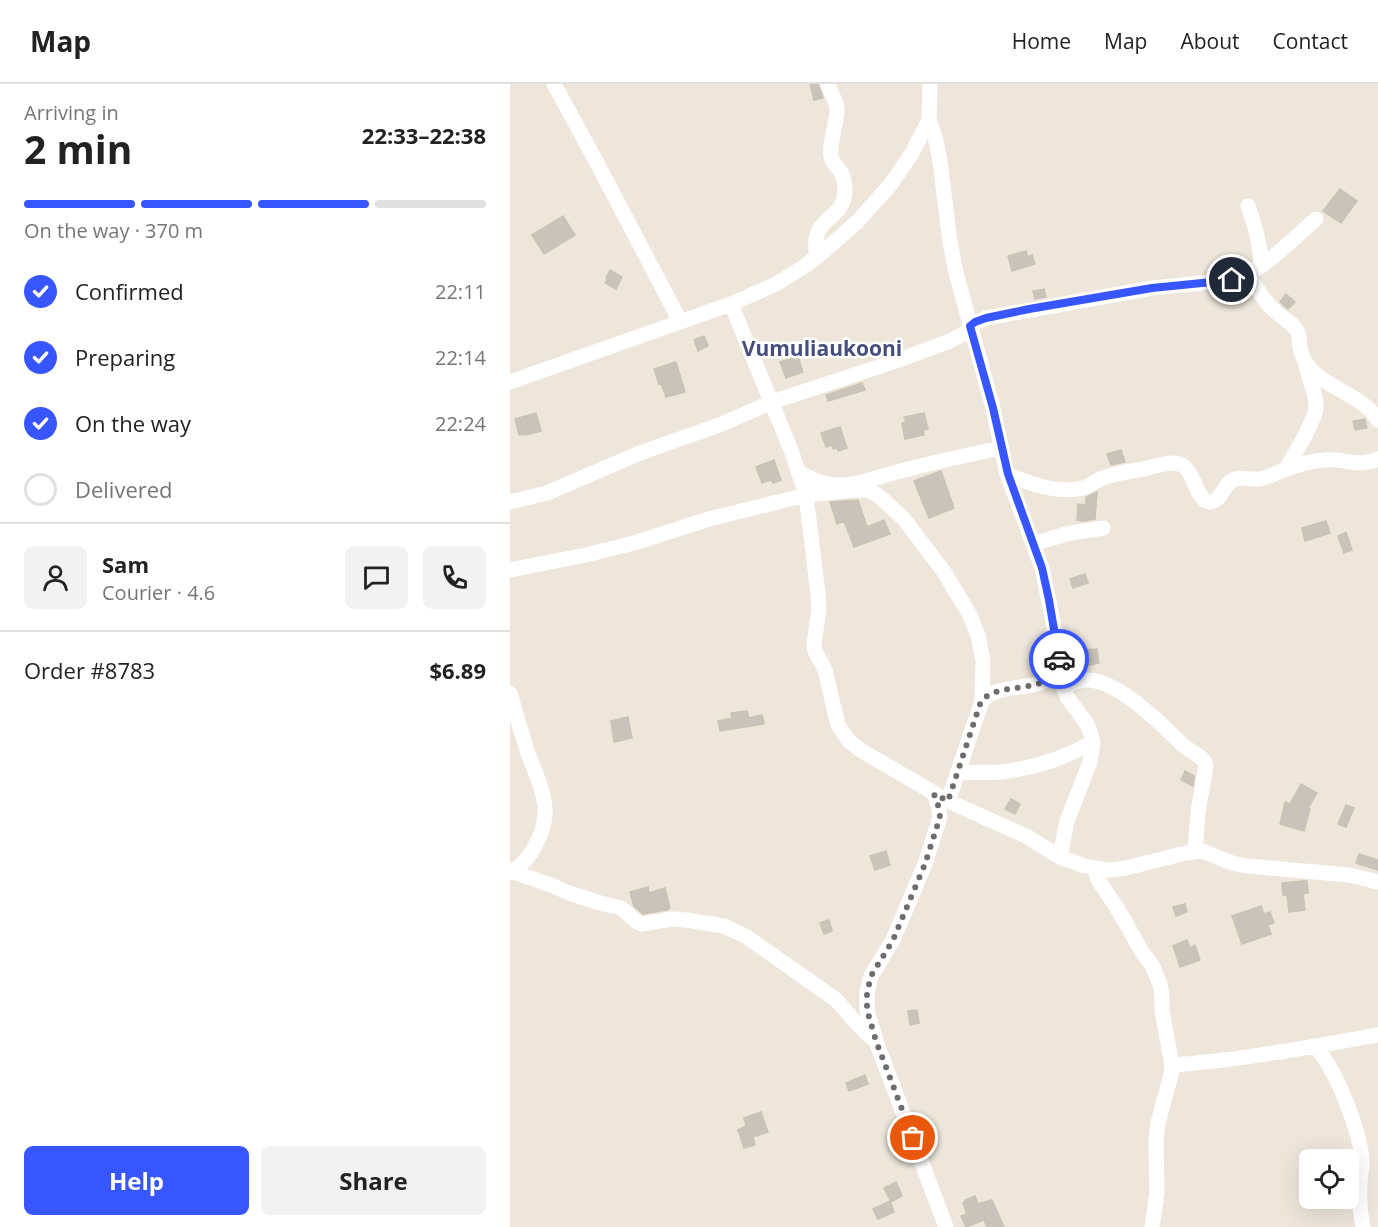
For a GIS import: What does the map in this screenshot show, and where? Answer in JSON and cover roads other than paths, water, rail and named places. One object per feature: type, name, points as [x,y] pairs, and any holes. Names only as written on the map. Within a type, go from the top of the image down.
[{"type":"street","points":[[554,84],[680,321]]},
{"type":"street","points":[[817,257],[815,248],[817,234],[840,207],[845,193],[841,172],[831,158],[837,110],[828,84]]},
{"type":"street","points":[[510,382],[731,304],[792,276],[857,222],[891,184],[912,153],[928,120],[930,84]]},
{"type":"street","points":[[928,120],[935,137],[940,161],[956,273],[993,408],[1008,474],[1042,568],[1059,661],[1060,679],[1067,697],[1087,724],[1093,742],[1090,762],[1067,821],[1060,857]]},
{"type":"street","points":[[1248,206],[1260,246],[1262,266]]},
{"type":"street","points":[[510,502],[547,493],[640,453],[722,424],[772,402],[950,341],[965,333],[975,322],[986,318],[1152,288],[1225,281],[1248,274],[1262,266],[1316,219]]},
{"type":"street","points":[[1248,274],[1266,302],[1297,330],[1301,355],[1311,370],[1334,388],[1369,408],[1378,420]]},
{"type":"street","points":[[731,304],[772,402],[806,495],[818,602],[815,651],[825,670],[838,725],[849,741],[934,794],[1026,836],[1060,857],[1094,868],[1110,870],[1126,868],[1195,851],[1247,866],[1349,875],[1378,882]]},
{"type":"street","points":[[1286,469],[1316,411],[1305,362]]},
{"type":"street","points":[[799,472],[821,483],[843,485],[1001,448]]},
{"type":"street","points":[[1008,474],[1034,485],[1077,489],[1114,475],[1162,464],[1180,464],[1188,470],[1201,496],[1210,502],[1218,498],[1230,481],[1242,478],[1258,480],[1286,469],[1324,460],[1368,464],[1378,459]]},
{"type":"street","points":[[510,570],[634,543],[709,519],[806,495],[868,490],[879,496],[904,519],[944,572],[970,615],[978,636],[982,660],[981,701],[948,801]]},
{"type":"street","points":[[1033,544],[1066,534],[1103,528]]},
{"type":"street","points":[[981,701],[995,692],[1039,684],[1050,679],[1097,682],[1127,696],[1156,719],[1185,747],[1206,762],[1195,851]]},
{"type":"street","points":[[510,693],[541,790],[545,815],[542,830],[532,852],[512,872]]},
{"type":"street","points":[[957,772],[996,772],[1018,769],[1068,754],[1093,742]]},
{"type":"street","points":[[934,794],[940,817],[925,864],[893,940],[871,976],[867,993],[867,1010],[876,1041],[946,1227]]},
{"type":"street","points":[[1094,868],[1099,881],[1152,965],[1160,984],[1162,1011],[1172,1065],[1158,1124],[1157,1192],[1152,1227]]},
{"type":"street","points":[[512,872],[537,879],[579,897],[621,908],[642,924],[672,919],[686,920],[724,926],[738,932],[835,999],[860,1029],[876,1041]]},
{"type":"street","points":[[1172,1065],[1260,1055],[1378,1035]]},
{"type":"street","points":[[1316,1046],[1330,1066],[1341,1089],[1360,1143],[1362,1164],[1359,1201],[1363,1227]]},
{"type":"district","name":"Vumuliaukooni","points":[[822,349]]}]
